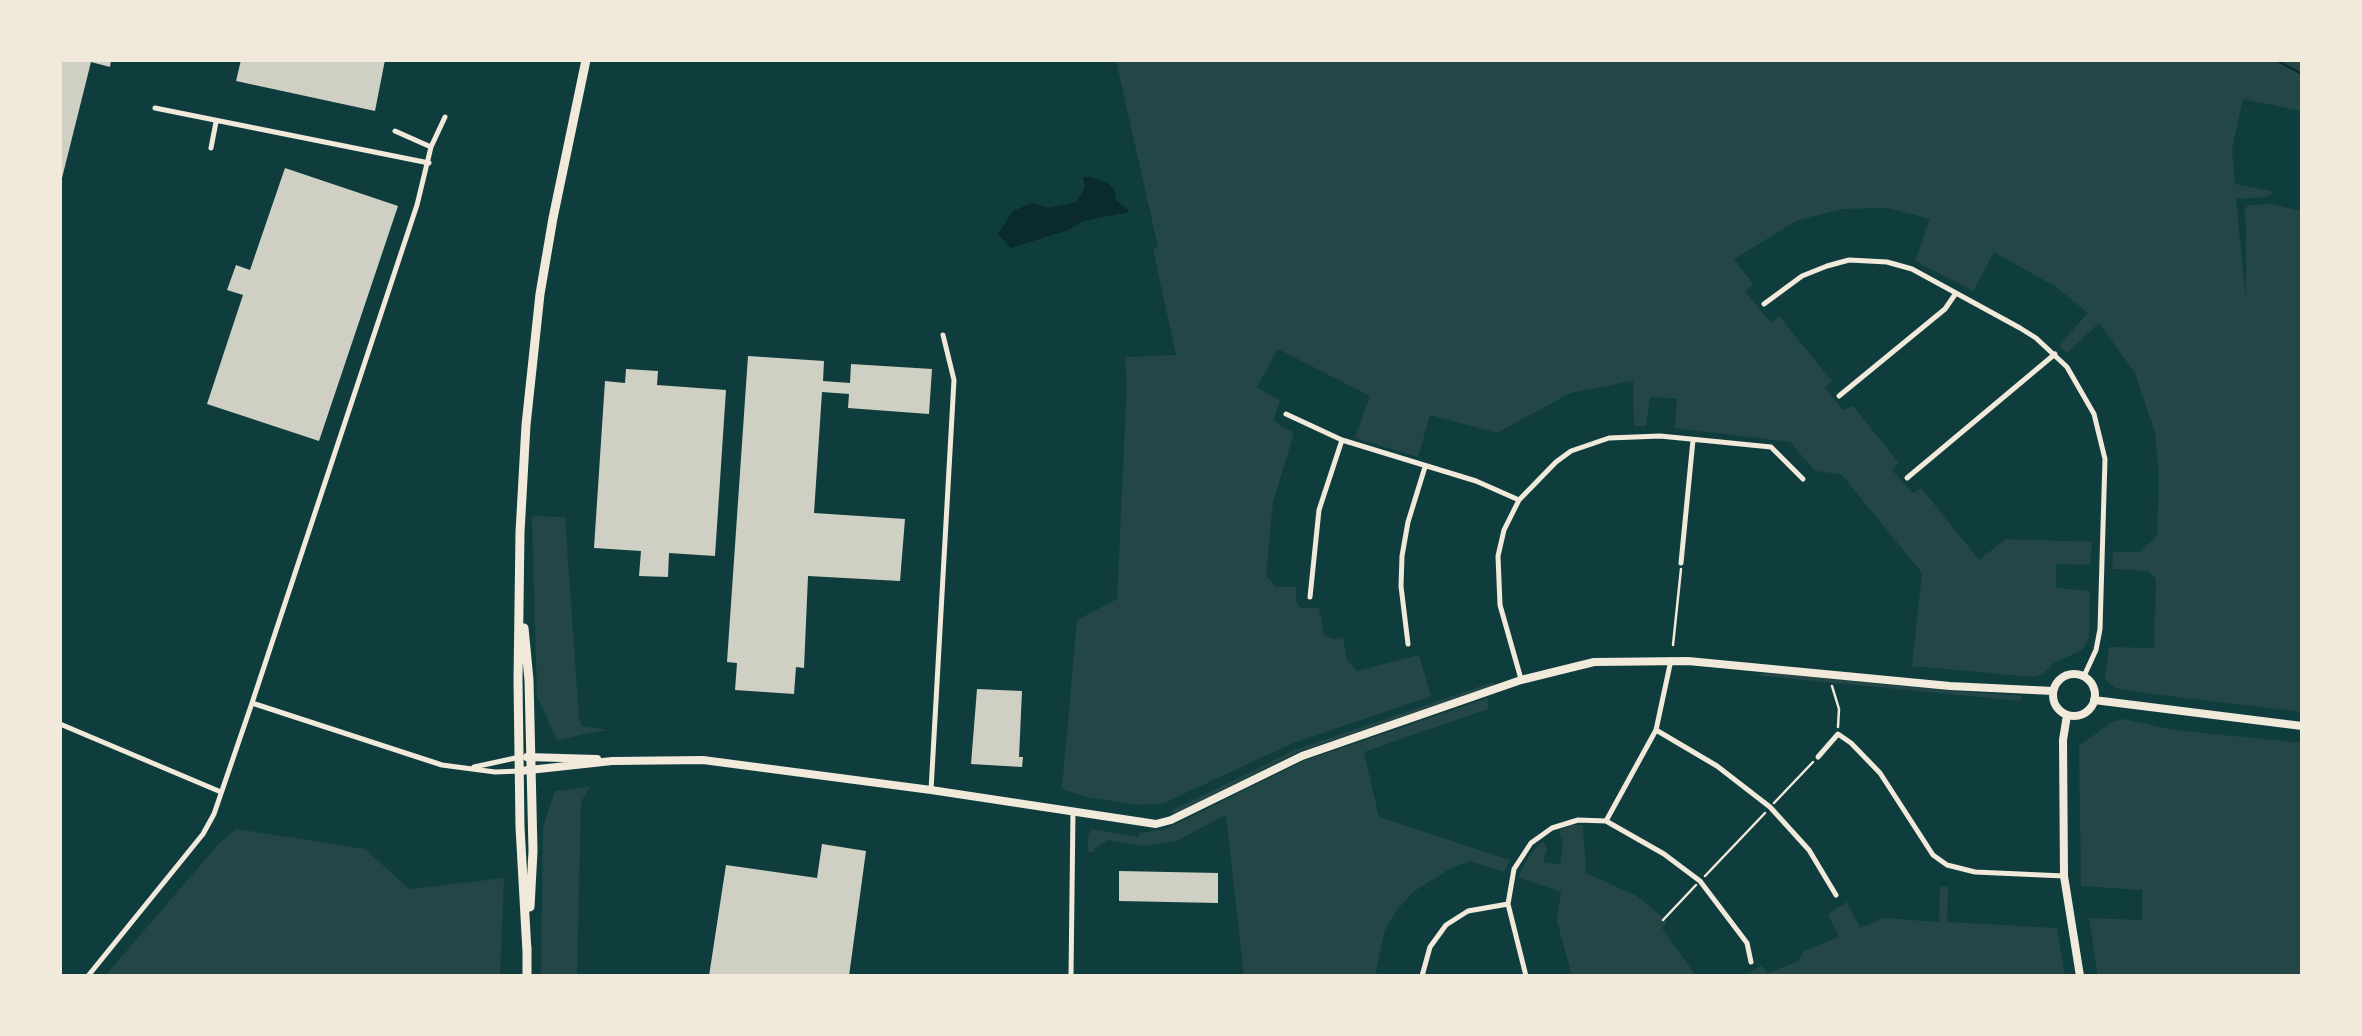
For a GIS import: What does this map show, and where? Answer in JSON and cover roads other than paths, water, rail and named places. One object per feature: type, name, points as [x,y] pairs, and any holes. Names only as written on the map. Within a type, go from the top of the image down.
[{"type":"main road","points":[[527,976],[533,851],[525,770],[520,580],[526,426],[553,218],[586,60]]},
{"type":"street","points":[[156,108],[429,163]]},
{"type":"street","points":[[88,976],[203,834],[221,792],[429,163],[431,147],[445,117]]},
{"type":"street","points":[[211,148],[216,120]]},
{"type":"street","points":[[394,131],[431,147]]},
{"type":"street","points":[[1764,304],[1802,276],[1849,260],[1900,265],[2028,333],[2054,354],[2083,391],[2100,430],[2104,459],[2100,635],[2084,676]]},
{"type":"street","points":[[1839,396],[1945,309],[1956,292]]},
{"type":"street","points":[[930,790],[954,380],[944,335]]},
{"type":"street","points":[[1908,478],[2054,354]]},
{"type":"street","points":[[1286,414],[1342,440],[1476,481],[1519,500]]},
{"type":"street","points":[[1522,680],[1500,605],[1497,581],[1501,542],[1519,500],[1556,462],[1588,444],[1632,435],[1771,447],[1804,479]]},
{"type":"street","points":[[1310,597],[1319,510],[1342,440]]},
{"type":"street","points":[[1681,563],[1693,440]]},
{"type":"street","points":[[1408,644],[1401,586],[1402,556],[1425,467]]},
{"type":"street","points":[[252,703],[415,758],[494,772],[612,761],[703,760],[1140,823],[1165,822],[1295,759],[1522,680],[1594,662],[1672,660],[1950,686],[2053,690]]},
{"type":"street","points":[[1606,821],[1656,730],[1672,660]]},
{"type":"street","points":[[2084,676],[2095,691],[2094,700],[2082,714],[2067,715],[2055,705],[2053,690],[2062,677],[2084,676]]},
{"type":"street","points":[[2094,700],[2302,726]]},
{"type":"street","points":[[2067,715],[2063,740],[2064,876],[2080,976]]},
{"type":"street","points":[[60,724],[221,792]]},
{"type":"street","points":[[1656,730],[1718,766],[1770,807],[1804,843],[1836,896]]},
{"type":"street","points":[[1818,756],[1838,734],[1880,773],[1933,854],[1947,865],[1975,872],[2064,876]]},
{"type":"street","points":[[473,768],[525,757],[570,756],[612,761]]},
{"type":"street","points":[[1070,976],[1073,811]]},
{"type":"street","points":[[1526,976],[1508,904],[1514,869],[1531,843],[1564,824],[1606,821],[1664,854],[1700,881],[1747,943],[1751,962]]},
{"type":"street","points":[[1422,976],[1430,946],[1446,926],[1468,911],[1508,904]]},
{"type":"waterway","points":[[2276,60],[2302,74]]}]
